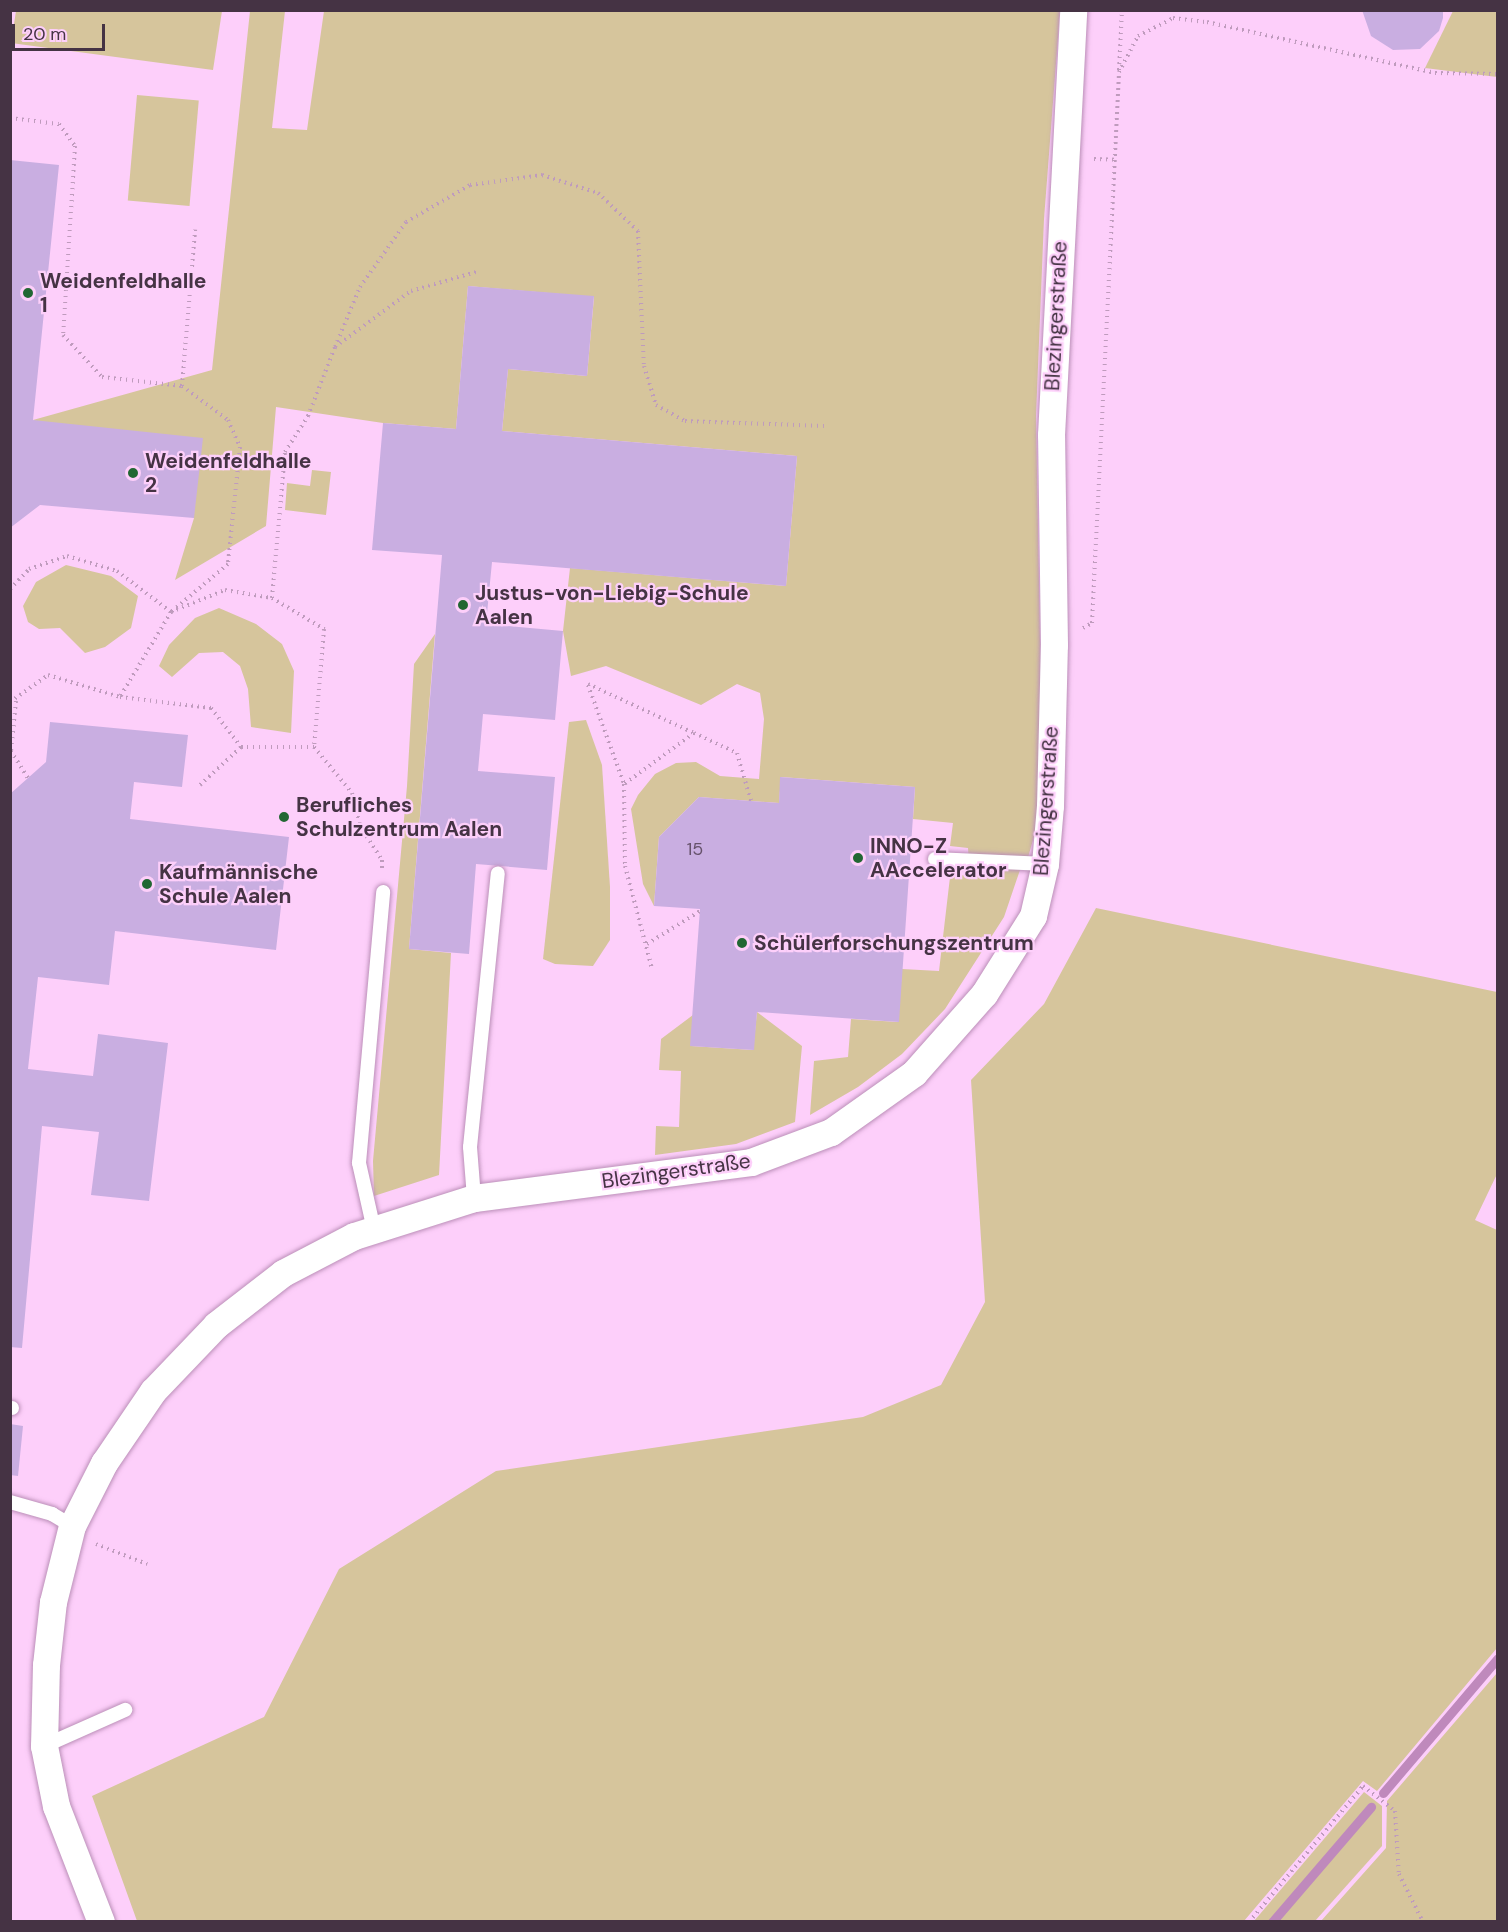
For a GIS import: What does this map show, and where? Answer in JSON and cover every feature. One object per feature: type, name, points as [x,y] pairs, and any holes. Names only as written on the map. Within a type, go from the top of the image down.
[{"type":"street","name":"Blezingerstraße","points":[[101,1922],[56,1806],[44,1746],[46,1665],[53,1602],[71,1530],[138,1409],[216,1325],[283,1273],[354,1236],[474,1198],[752,1162],[831,1132],[914,1073],[984,994],[1033,916],[1046,864],[1054,645],[1051,435],[1073,10]]},
{"type":"lane","points":[[935,859],[1046,864]]},
{"type":"lane","points":[[474,1198],[470,1147],[498,873]]},
{"type":"lane","points":[[374,1230],[359,1163],[383,892]]},
{"type":"lane","points":[[10,1502],[52,1514],[71,1530]]},
{"type":"lane","points":[[44,1746],[125,1710]]},
{"type":"path","points":[[1054,645],[1092,623],[1122,10]]},
{"type":"path","points":[[1119,72],[1138,36],[1173,18],[1207,22],[1435,74],[1497,74]]},
{"type":"path","points":[[10,118],[59,124],[75,146],[63,336],[102,377],[182,386],[228,420],[240,447],[228,564],[171,612],[120,697]]},
{"type":"path","points":[[273,598],[285,452],[308,416],[360,287],[406,222],[470,185],[542,175],[598,193],[638,231],[644,366],[656,405],[685,421],[824,426]]},
{"type":"path","points":[[182,386],[195,230]]},
{"type":"path","points":[[335,347],[411,291],[476,272]]},
{"type":"path","points":[[10,589],[29,569],[68,556],[117,571],[171,612]]},
{"type":"path","points":[[171,612],[225,590],[273,598],[324,629],[314,747],[352,793],[360,826],[382,860],[383,892]]},
{"type":"path","points":[[28,778],[11,751],[13,701],[48,675],[120,697],[211,708],[241,747]]},
{"type":"path","points":[[652,969],[625,866],[624,784],[588,684],[737,753],[750,801]]},
{"type":"path","points":[[624,784],[694,733]]},
{"type":"path","points":[[201,785],[241,747],[314,747]]},
{"type":"path","points":[[647,944],[700,911]]},
{"type":"path","points":[[71,1530],[147,1564]]},
{"type":"path","points":[[1249,1922],[1364,1786],[1395,1811],[1399,1874],[1423,1922]]},
{"type":"shaded area","points":[[16,11],[222,11],[213,70],[11,43]]},
{"type":"shaded area","points":[[250,11],[285,11],[272,128],[307,130],[324,11],[1060,11],[1044,219],[1036,416],[1043,805],[1027,861],[969,861],[968,848],[950,846],[953,823],[913,819],[915,787],[781,777],[779,803],[699,797],[659,837],[654,906],[643,884],[631,809],[638,795],[655,774],[676,763],[696,762],[720,776],[759,779],[764,719],[760,693],[737,684],[701,705],[606,666],[571,676],[563,631],[570,568],[786,586],[797,456],[502,431],[508,369],[587,376],[594,297],[468,286],[456,429],[383,423],[276,407],[266,526],[175,580],[194,518],[33,420],[212,370]]},
{"type":"shaded area","points":[[1453,11],[1497,11],[1497,77],[1425,68]]},
{"type":"shaded area","points":[[137,95],[199,100],[190,206],[128,201]]},
{"type":"shaded area","points":[[312,470],[331,472],[326,515],[285,510],[287,483],[310,486]]},
{"type":"shaded area","points":[[66,565],[111,576],[138,596],[131,628],[105,647],[85,653],[60,628],[39,629],[28,622],[23,606],[36,582]]},
{"type":"shaded area","points":[[219,608],[256,624],[282,644],[294,671],[291,733],[251,727],[248,689],[240,666],[223,652],[199,653],[172,677],[159,666],[169,645],[195,618]]},
{"type":"shaded area","points":[[435,634],[409,949],[451,953],[439,1175],[374,1196],[373,1161],[407,786],[414,664]]},
{"type":"shaded area","points":[[586,720],[602,765],[610,887],[610,940],[593,966],[555,964],[543,959],[569,722]]},
{"type":"shaded area","points":[[1021,867],[1004,917],[945,1009],[902,1054],[858,1087],[810,1115],[814,1061],[848,1057],[851,1019],[898,1022],[902,969],[939,971],[950,877]]},
{"type":"shaded area","points":[[1096,908],[1497,992],[1497,1174],[1475,1220],[1497,1230],[1497,1648],[1377,1791],[1363,1781],[1244,1921],[137,1921],[92,1796],[264,1717],[339,1569],[496,1471],[863,1417],[941,1385],[985,1302],[971,1080],[1044,1004]]},
{"type":"shaded area","points":[[757,1012],[802,1046],[795,1122],[736,1144],[655,1155],[656,1126],[679,1127],[681,1071],[659,1070],[661,1039],[693,1015],[691,1046],[753,1050]]},
{"type":"shaded area","points":[[1497,1673],[1497,1921],[1321,1921],[1386,1848],[1387,1801]]},
{"type":"shaded area","points":[[1364,1792],[1382,1806],[1382,1846],[1315,1921],[1254,1921]]},
{"type":"building","points":[[1362,10],[1443,10],[1443,18],[1439,31],[1420,49],[1393,50],[1371,36]]},
{"type":"building","points":[[10,160],[59,165],[33,420],[203,438],[194,518],[40,505],[10,528]]},
{"type":"building","name":"Justus-von-Liebig-Schule Aalen","points":[[468,286],[594,296],[587,376],[508,369],[502,431],[797,456],[786,586],[492,562],[486,624],[563,631],[555,720],[483,714],[478,771],[555,777],[547,870],[476,864],[469,954],[409,949],[442,555],[372,550],[383,423],[456,429]]},
{"type":"building","name":"Kaufmännische Schule Aalen","points":[[50,722],[188,735],[182,787],[134,782],[130,819],[289,837],[276,950],[115,931],[109,985],[38,977],[28,1069],[93,1076],[98,1034],[168,1043],[149,1201],[91,1195],[99,1132],[42,1126],[22,1348],[10,1347],[10,794],[46,762]]},
{"type":"building","points":[[780,777],[915,787],[899,1022],[757,1012],[754,1050],[690,1046],[700,909],[654,906],[659,837],[699,797],[779,803]]},
{"type":"building","points":[[10,1424],[23,1426],[18,1476],[10,1475]]},
{"type":"waterway","points":[[1383,1793],[1498,1658]]},
{"type":"waterway","points":[[1272,1922],[1371,1807]]},
{"type":"place","name":"Weidenfeldhalle 1","points":[[28,293]]},
{"type":"place","name":"Weidenfeldhalle 2","points":[[133,473]]},
{"type":"place","name":"Justus-von-Liebig-Schule Aalen","points":[[463,605]]},
{"type":"place","name":"Berufliches Schulzentrum Aalen","points":[[284,817]]},
{"type":"place","name":"INNO-Z AAccelerator","points":[[858,858]]},
{"type":"place","name":"Kaufmännische Schule Aalen","points":[[147,884]]},
{"type":"place","name":"Schülerforschungszentrum","points":[[742,943]]}]
